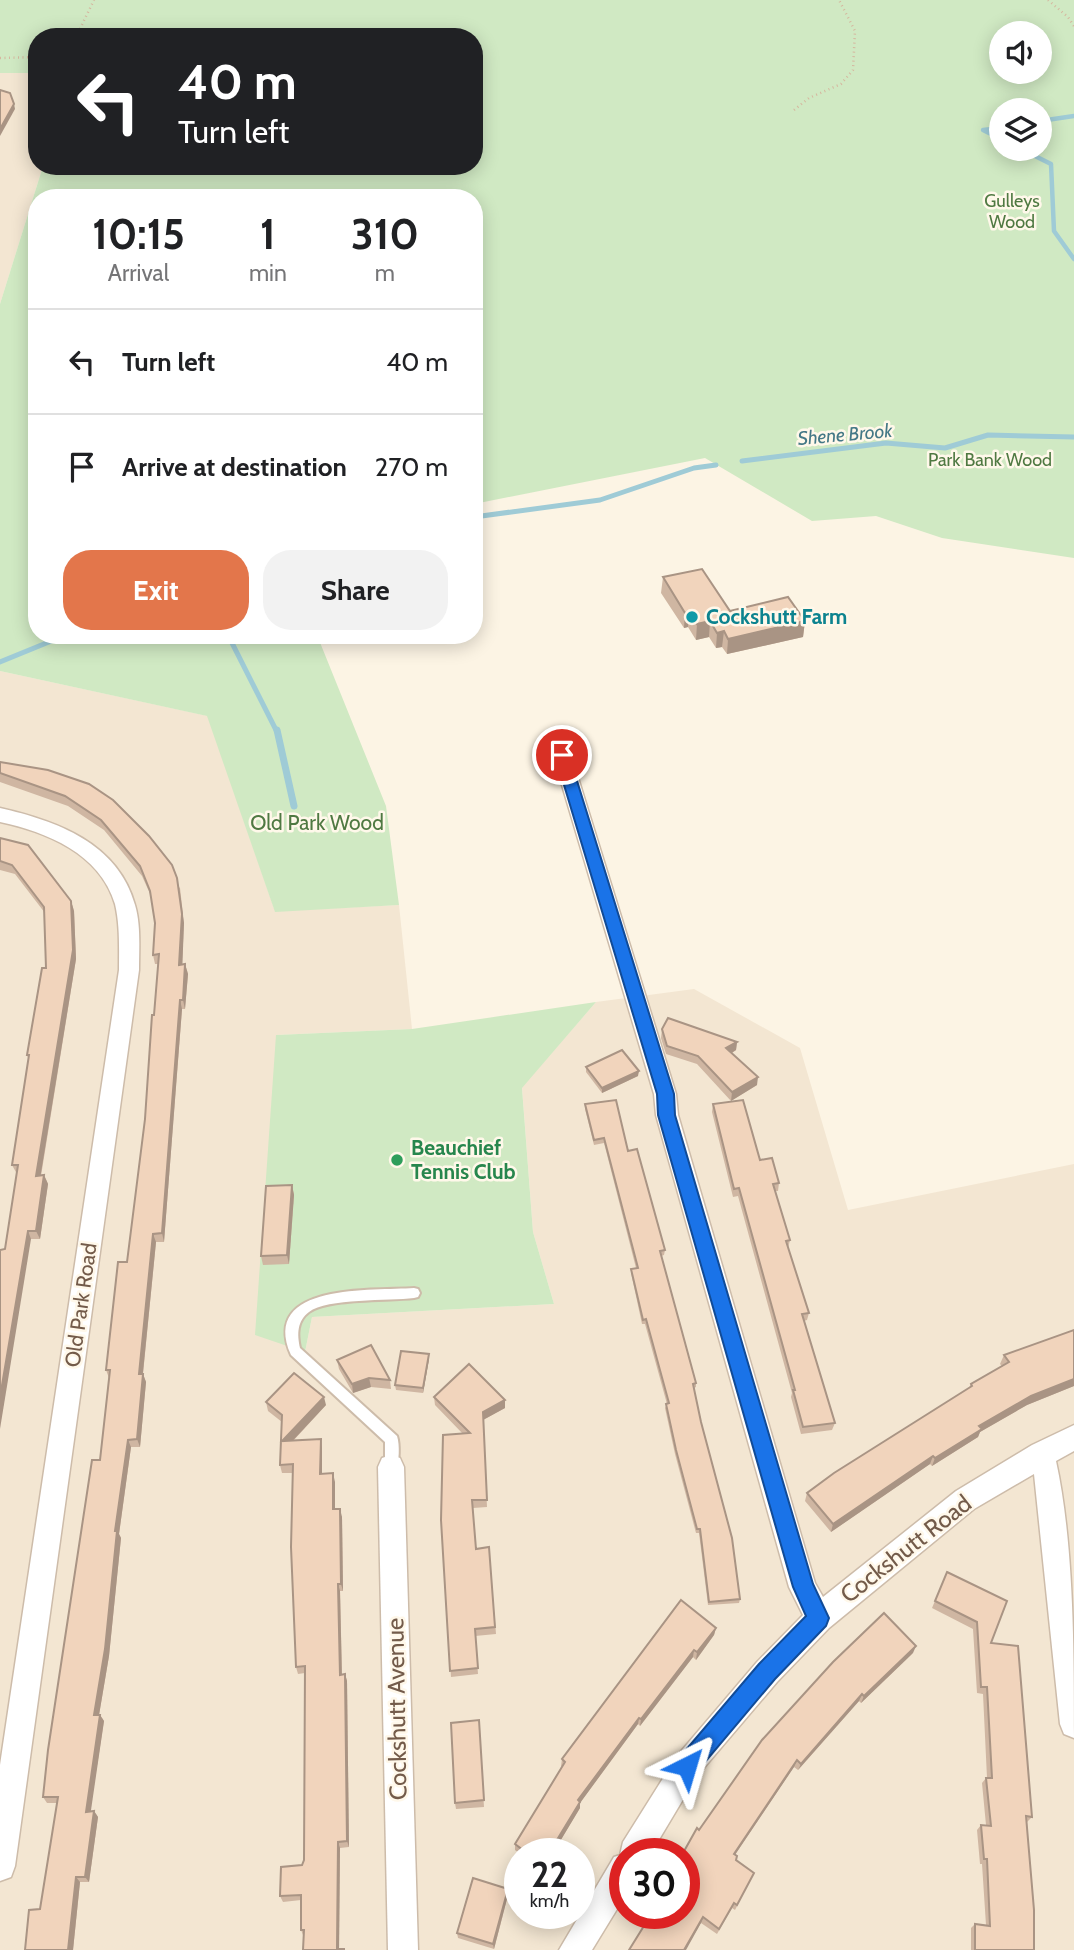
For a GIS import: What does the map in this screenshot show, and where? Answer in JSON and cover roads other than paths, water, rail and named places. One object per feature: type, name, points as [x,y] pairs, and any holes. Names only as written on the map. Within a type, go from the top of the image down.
[{"type":"street","points":[[562,755],[665,1094],[667,1115],[803,1587],[818,1618]]},
{"type":"street","name":"Old Park Road","points":[[0,816],[51,829],[73,840],[95,857],[125,902],[129,934],[129,970],[0,1866]]},
{"type":"street","name":"Cockshutt Road","points":[[643,1838],[687,1766],[767,1672],[818,1618],[965,1500],[1074,1437]]},
{"type":"street","points":[[1041,1454],[1050,1484],[1074,1724]]},
{"type":"street","name":"Cockshutt Avenue","points":[[391,1467],[403,1950]]},
{"type":"street","points":[[574,1950],[609,1894]]},
{"type":"lane","points":[[391,1467],[392,1440],[295,1351],[289,1338],[293,1321],[309,1306],[332,1301],[414,1293]]},
{"type":"waterway","name":"Shene Brook","points":[[1052,119],[1074,116]]},
{"type":"waterway","name":"Shene Brook","points":[[989,129],[983,130],[989,133]]},
{"type":"waterway","name":"Shene Brook","points":[[1045,161],[1051,164],[1054,231],[1074,259]]},
{"type":"waterway","name":"Shene Brook","points":[[742,461],[886,443],[945,448],[988,435],[1074,437]]},
{"type":"waterway","name":"Shene Brook","points":[[483,516],[600,500],[694,468],[716,465]]},
{"type":"waterway","name":"Shene Brook","points":[[0,662],[44,644]]},
{"type":"waterway","points":[[233,644],[277,732]]},
{"type":"waterway","points":[[277,730],[294,806]]},
{"type":"place","name":"Cockshutt Farm","points":[[692,617]]},
{"type":"place","name":"Beauchief Tennis Club","points":[[397,1160]]},
{"type":"park label","name":"Gulleys Wood","points":[[1012,211]]},
{"type":"park label","name":"Park Bank Wood","points":[[990,460]]},
{"type":"park label","name":"Old Park Wood","points":[[317,823]]}]
